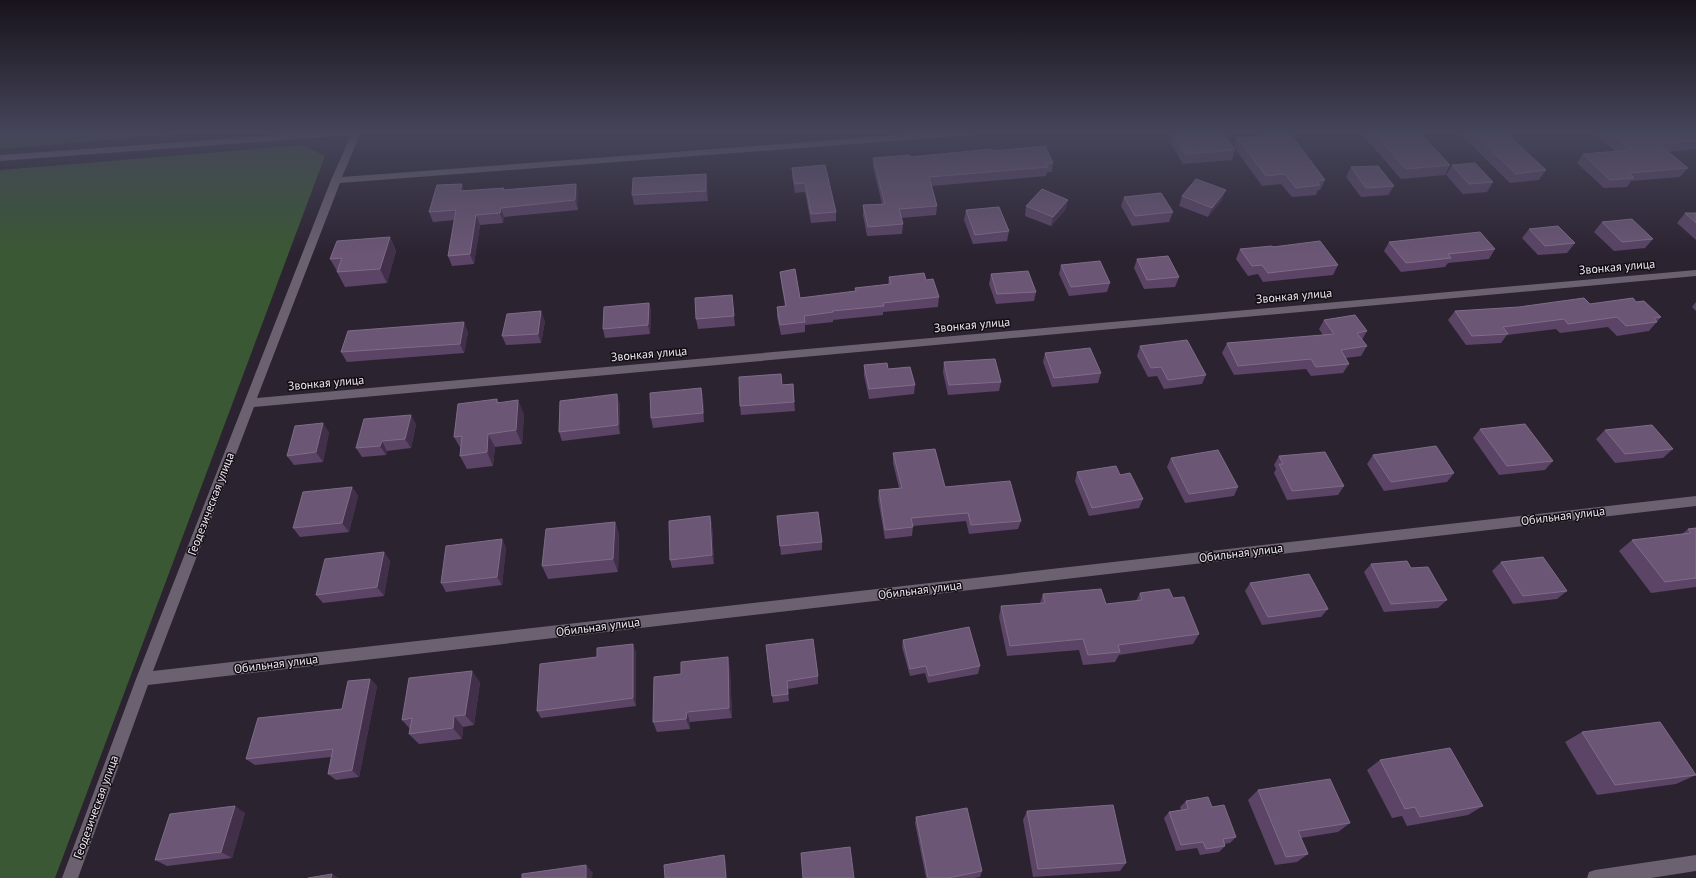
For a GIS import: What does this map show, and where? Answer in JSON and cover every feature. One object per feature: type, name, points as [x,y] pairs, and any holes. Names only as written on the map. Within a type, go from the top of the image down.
[{"type":"street","name":"Геодезическая улица","points":[[70,878],[143,679],[339,173]]},
{"type":"street","points":[[336,180],[429,173]]},
{"type":"street","name":"Звонкая улица","points":[[250,403],[1696,273]]},
{"type":"street","name":"Обильная улица","points":[[143,679],[1696,501]]},
{"type":"street","points":[[1595,878],[1696,863]]},
{"type":"green space","points":[[0,173],[319,173],[55,878],[0,878]]},
{"type":"building","points":[[793,173],[827,173],[836,212],[811,214],[805,183],[795,184]]},
{"type":"building","points":[[877,173],[977,173],[929,177],[937,206],[899,209],[903,224],[868,227],[863,205],[885,204]]},
{"type":"building","points":[[1264,173],[1320,173],[1325,180],[1317,181],[1320,185],[1296,188],[1285,174],[1266,176]]},
{"type":"building","points":[[1355,173],[1384,173],[1394,186],[1366,188]]},
{"type":"building","points":[[1459,173],[1484,173],[1493,182],[1469,184]]},
{"type":"building","points":[[1603,173],[1629,173],[1634,178],[1610,180]]},
{"type":"building","points":[[706,174],[706,191],[632,195],[633,178]]},
{"type":"building","points":[[1196,179],[1226,190],[1212,208],[1182,196]]},
{"type":"building","points":[[462,184],[460,191],[504,188],[503,190],[576,184],[575,200],[501,208],[500,213],[476,215],[470,254],[448,256],[456,210],[429,212],[437,185]]},
{"type":"building","points":[[1042,189],[1068,200],[1053,217],[1026,206]]},
{"type":"building","points":[[1161,193],[1173,212],[1135,216],[1124,197]]},
{"type":"building","points":[[999,207],[1009,231],[975,235],[966,210]]},
{"type":"building","points":[[1685,213],[1696,213],[1696,223]]},
{"type":"building","points":[[1632,219],[1653,239],[1622,242],[1602,222]]},
{"type":"building","points":[[1558,226],[1575,243],[1545,246],[1529,229]]},
{"type":"building","points":[[1480,232],[1495,249],[1448,254],[1451,258],[1406,263],[1389,242]]},
{"type":"building","points":[[390,237],[380,269],[337,272],[342,258],[330,259],[337,241]]},
{"type":"building","points":[[1320,241],[1338,265],[1268,273],[1262,265],[1252,266],[1240,249],[1273,247]]},
{"type":"building","points":[[1168,256],[1179,277],[1147,280],[1137,259]]},
{"type":"building","points":[[1100,261],[1110,283],[1071,287],[1061,265]]},
{"type":"building","points":[[795,269],[800,298],[856,291],[855,288],[891,284],[889,277],[924,273],[926,280],[933,279],[939,297],[883,303],[884,306],[832,311],[833,312],[804,316],[805,322],[780,325],[777,307],[786,306],[780,272]]},
{"type":"building","points":[[1028,271],[1036,292],[997,294],[991,274]]},
{"type":"building","points":[[732,295],[734,316],[696,319],[695,298]]},
{"type":"building","points":[[1584,298],[1590,304],[1633,298],[1636,302],[1644,301],[1661,317],[1654,318],[1657,322],[1626,326],[1617,317],[1568,324],[1564,319],[1503,327],[1508,334],[1472,336],[1455,311],[1519,307]]},
{"type":"building","points":[[649,303],[648,325],[603,329],[604,307]]},
{"type":"building","points":[[541,311],[538,334],[502,336],[507,314]]},
{"type":"building","points":[[1355,315],[1367,331],[1357,333],[1367,346],[1341,350],[1349,364],[1316,367],[1311,359],[1238,366],[1227,343],[1334,334],[1324,320]]},
{"type":"building","points":[[464,322],[460,344],[341,352],[348,331]]},
{"type":"building","points":[[1187,340],[1206,375],[1168,380],[1161,367],[1151,368],[1140,346]]},
{"type":"building","points":[[1090,348],[1101,373],[1054,378],[1045,353]]},
{"type":"building","points":[[995,359],[1001,382],[949,385],[944,362]]},
{"type":"building","points":[[887,363],[888,369],[910,367],[915,385],[869,389],[864,365]]},
{"type":"building","points":[[781,374],[782,385],[793,384],[794,402],[740,406],[739,377]]},
{"type":"building","points":[[701,388],[703,413],[651,418],[650,393]]},
{"type":"building","points":[[617,394],[618,425],[559,432],[560,401]]},
{"type":"building","points":[[497,399],[497,403],[518,400],[516,430],[488,434],[487,452],[460,456],[462,436],[454,437],[458,404]]},
{"type":"building","points":[[411,415],[405,439],[382,441],[380,446],[356,448],[364,419]]},
{"type":"building","points":[[323,423],[316,452],[287,456],[295,426]]},
{"type":"building","points":[[1525,424],[1553,461],[1507,466],[1480,429]]},
{"type":"building","points":[[1652,425],[1673,449],[1625,454],[1605,430]]},
{"type":"building","points":[[1436,446],[1454,473],[1391,482],[1373,455]]},
{"type":"building","points":[[935,449],[945,487],[1010,481],[1021,521],[971,525],[968,513],[911,518],[913,527],[885,530],[879,490],[902,488],[893,453]]},
{"type":"building","points":[[1218,450],[1238,487],[1189,494],[1171,458]]},
{"type":"building","points":[[1325,452],[1344,486],[1292,491],[1279,464],[1283,464],[1279,456]]},
{"type":"building","points":[[1116,466],[1120,475],[1130,473],[1143,499],[1092,508],[1077,472]]},
{"type":"building","points":[[352,487],[342,523],[293,528],[303,492]]},
{"type":"building","points":[[818,512],[822,542],[780,546],[777,516]]},
{"type":"building","points":[[710,516],[712,555],[670,560],[669,521]]},
{"type":"building","points":[[615,522],[613,559],[542,566],[546,529]]},
{"type":"building","points":[[1696,528],[1696,578],[1665,582],[1632,540],[1691,533],[1688,529]]},
{"type":"building","points":[[502,539],[497,577],[441,583],[446,546]]},
{"type":"building","points":[[384,552],[377,587],[316,595],[325,559]]},
{"type":"building","points":[[1543,557],[1567,591],[1523,596],[1501,562]]},
{"type":"building","points":[[1407,561],[1411,568],[1428,567],[1447,600],[1391,604],[1371,564]]},
{"type":"building","points":[[1309,574],[1328,609],[1268,617],[1250,583]]},
{"type":"building","points":[[1101,589],[1106,604],[1142,600],[1140,593],[1169,589],[1173,598],[1184,597],[1199,634],[1118,645],[1120,652],[1088,655],[1083,639],[1010,646],[1001,606],[1045,603],[1043,594]]},
{"type":"building","points":[[969,627],[980,666],[929,676],[926,666],[910,669],[903,640]]},
{"type":"building","points":[[813,639],[818,676],[787,681],[788,694],[772,696],[766,645]]},
{"type":"building","points":[[633,644],[633,698],[537,711],[540,664],[597,657],[597,648]]},
{"type":"building","points":[[728,657],[729,708],[687,712],[686,719],[653,722],[654,677],[681,674],[681,662]]},
{"type":"building","points":[[472,671],[465,715],[454,716],[453,728],[409,734],[412,718],[402,720],[409,678]]},
{"type":"building","points":[[370,679],[352,770],[328,774],[333,749],[246,759],[258,718],[342,709],[348,681]]},
{"type":"building","points":[[1660,722],[1696,775],[1615,785],[1582,732]]},
{"type":"building","points":[[1450,748],[1483,806],[1420,817],[1415,807],[1405,809],[1380,760]]},
{"type":"building","points":[[1330,779],[1350,823],[1298,831],[1308,854],[1286,857],[1258,790]]},
{"type":"building","points":[[1208,797],[1212,807],[1224,805],[1236,837],[1223,839],[1225,846],[1206,849],[1203,842],[1181,845],[1169,812],[1188,809],[1186,801]]},
{"type":"building","points":[[1113,805],[1126,863],[1038,869],[1027,811]]},
{"type":"building","points":[[235,806],[221,852],[155,860],[170,814]]},
{"type":"building","points":[[967,808],[982,871],[948,878],[928,878],[916,817]]},
{"type":"building","points":[[850,847],[854,878],[803,878],[801,853]]},
{"type":"building","points":[[724,855],[726,878],[665,878],[664,865]]},
{"type":"building","points":[[586,865],[586,878],[522,878],[522,874]]},
{"type":"building","points":[[332,874],[331,878],[308,878]]}]
